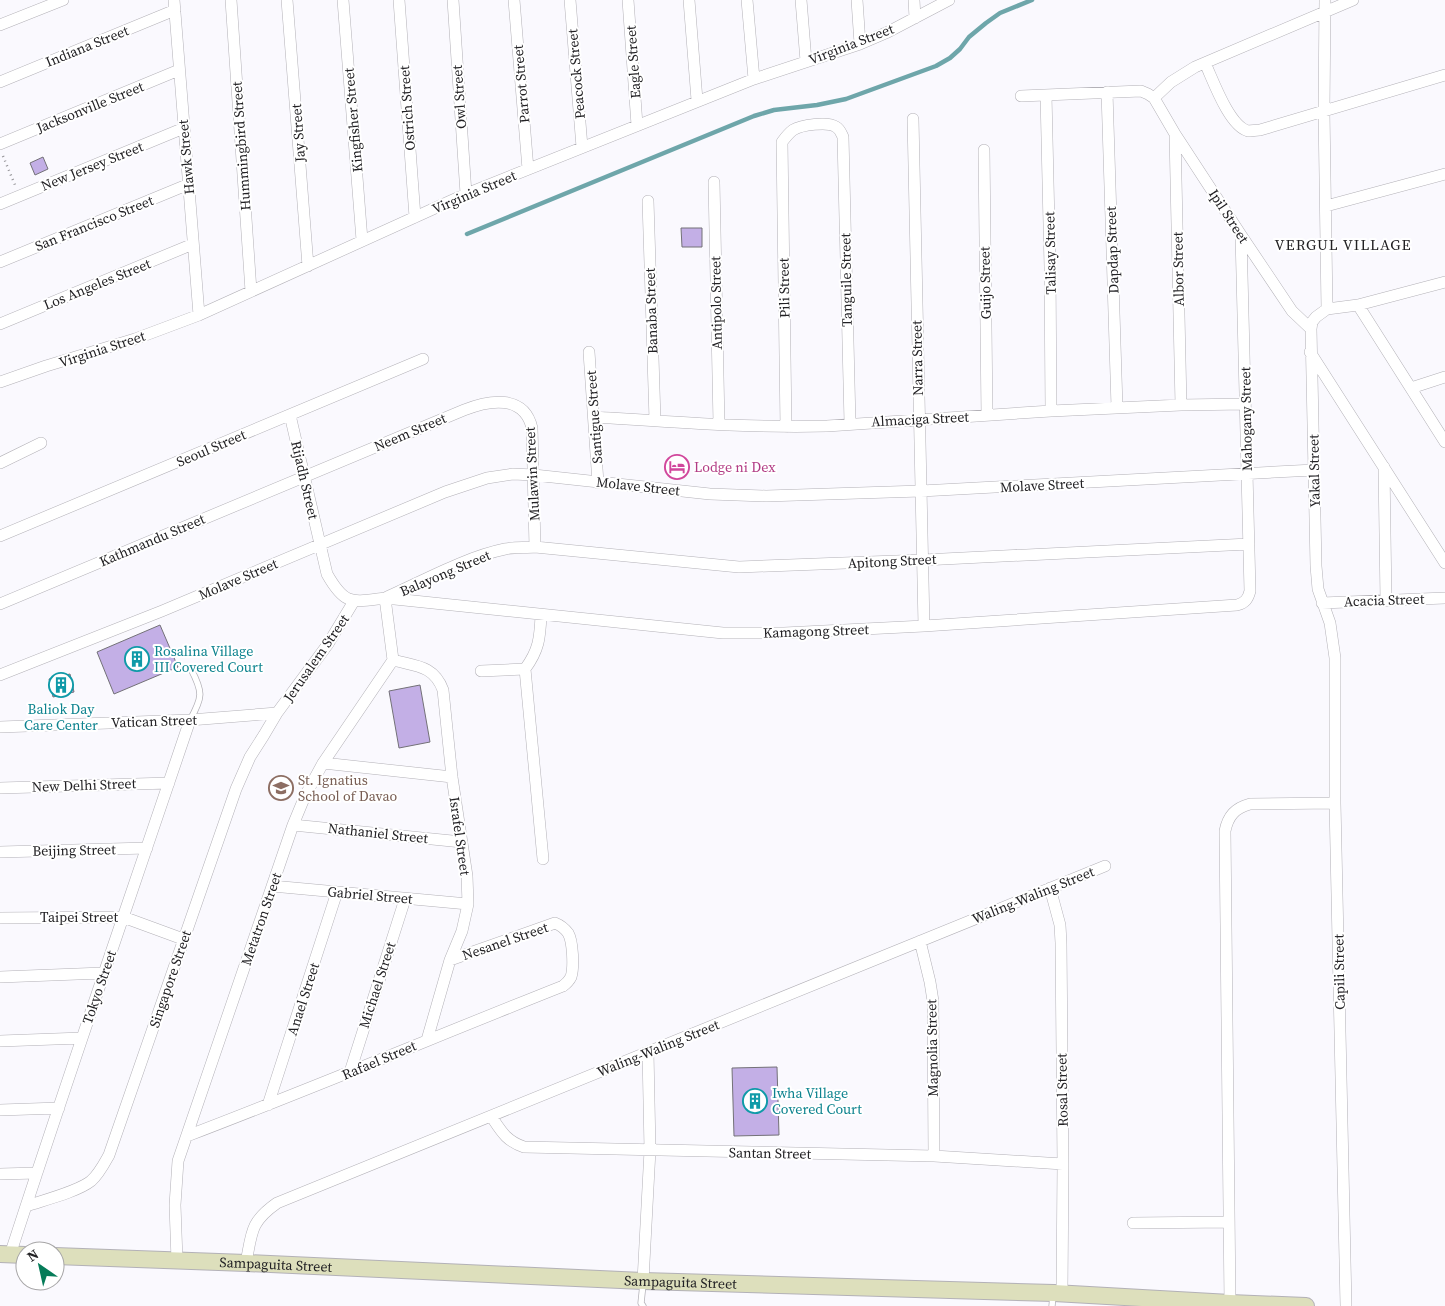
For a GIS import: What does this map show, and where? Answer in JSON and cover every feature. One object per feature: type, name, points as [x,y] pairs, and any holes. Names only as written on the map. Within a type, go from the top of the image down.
[{"type":"street","points":[[0,25],[63,0]]},
{"type":"street","name":"Hummingbird Street","points":[[230,0],[251,291]]},
{"type":"street","name":"Jay Street","points":[[287,0],[308,266]]},
{"type":"street","name":"Kingfisher Street","points":[[343,0],[362,240]]},
{"type":"street","name":"Ostrich Street","points":[[399,0],[415,217]]},
{"type":"street","name":"Owl Street","points":[[453,0],[466,194]]},
{"type":"street","name":"Parrot Street","points":[[514,0],[528,169]]},
{"type":"street","name":"Peacock Street","points":[[570,0],[582,147]]},
{"type":"street","name":"Eagle Street","points":[[628,0],[638,125]]},
{"type":"street","points":[[689,0],[697,100]]},
{"type":"street","points":[[747,0],[754,79]]},
{"type":"street","points":[[801,0],[806,61]]},
{"type":"street","points":[[857,0],[860,44]]},
{"type":"street","points":[[914,0],[915,18]]},
{"type":"street","name":"Virginia Street","points":[[0,382],[135,339],[199,315],[466,194],[697,100],[860,44],[949,0]]},
{"type":"street","points":[[1021,96],[1141,91],[1154,98],[1184,73],[1325,6],[1353,0]]},
{"type":"street","name":"Hawk Street","points":[[174,5],[199,315]]},
{"type":"street","name":"Indiana Street","points":[[0,82],[174,5]]},
{"type":"street","points":[[1325,6],[1324,111],[1327,309]]},
{"type":"street","points":[[1205,63],[1227,110],[1240,127],[1249,131],[1260,130],[1445,75]]},
{"type":"street","name":"Jacksonville Street","points":[[0,144],[179,70]]},
{"type":"street","name":"Dapdap Street","points":[[1107,92],[1117,408]]},
{"type":"street","name":"Talisay Street","points":[[1046,95],[1051,411]]},
{"type":"street","name":"Ipil Street","points":[[1154,98],[1241,236],[1292,311],[1310,329]]},
{"type":"street","name":"Narra Street","points":[[913,119],[918,419],[924,626]]},
{"type":"street","name":"Pili Street","points":[[786,427],[782,142],[787,135],[798,128],[821,124],[830,124],[836,127],[841,131],[843,137]]},
{"type":"street","name":"New Jersey Street","points":[[0,204],[184,128]]},
{"type":"street","name":"Albor Street","points":[[1175,134],[1181,405]]},
{"type":"street","name":"Tanguile Street","points":[[843,137],[850,423]]},
{"type":"street","name":"Guijo Street","points":[[984,150],[987,415]]},
{"type":"street","points":[[1326,206],[1445,174]]},
{"type":"street","name":"Antipolo Street","points":[[714,182],[719,424]]},
{"type":"street","name":"San Francisco Street","points":[[0,262],[189,184]]},
{"type":"street","name":"Banaba Street","points":[[648,201],[655,420]]},
{"type":"street","name":"Mahogany Street","points":[[1241,236],[1250,591],[1246,601]]},
{"type":"street","name":"Los Angeles Street","points":[[0,324],[193,244]]},
{"type":"street","points":[[1310,329],[1316,317],[1327,309],[1358,305],[1445,282]]},
{"type":"street","points":[[1358,305],[1445,442]]},
{"type":"street","name":"Yakal Street","points":[[1310,329],[1316,566],[1318,589],[1330,623],[1333,638]]},
{"type":"street","name":"Santigue Street","points":[[590,352],[598,483]]},
{"type":"street","points":[[1310,352],[1445,563]]},
{"type":"street","name":"Seoul Street","points":[[0,536],[423,359]]},
{"type":"street","points":[[1411,388],[1445,377]]},
{"type":"street","name":"Neem Street","points":[[304,476],[479,404],[496,401],[518,406]]},
{"type":"street","name":"Almaciga Street","points":[[594,417],[786,427],[1051,411],[1245,404]]},
{"type":"street","name":"Mulawin Street","points":[[518,406],[526,414],[532,428],[535,547]]},
{"type":"street","name":"Rijadh Street","points":[[290,415],[327,574],[343,596],[354,602]]},
{"type":"street","points":[[0,463],[41,443]]},
{"type":"street","points":[[1384,467],[1386,600]]},
{"type":"street","name":"Molave Street","points":[[0,675],[162,611],[464,485],[487,478],[513,474],[534,475],[710,494],[757,496],[921,491],[1314,470]]},
{"type":"street","name":"Kathmandu Street","points":[[0,604],[304,476]]},
{"type":"street","name":"Apitong Street","points":[[535,547],[739,567],[1249,544]]},
{"type":"street","name":"Balayong Street","points":[[385,598],[488,554],[506,549],[535,547]]},
{"type":"street","points":[[354,602],[385,598],[393,660]]},
{"type":"street","name":"Kamagong Street","points":[[385,598],[722,633],[752,634],[924,626],[1237,605],[1246,601]]},
{"type":"street","name":"Acacia Street","points":[[1322,603],[1445,598]]},
{"type":"street","name":"Jerusalem Street","points":[[277,713],[328,644],[354,602]]},
{"type":"street","points":[[541,615],[540,634],[536,652],[525,669],[543,859]]},
{"type":"street","name":"Capili Street","points":[[1333,638],[1335,658],[1335,803],[1346,1306]]},
{"type":"street","name":"Metatron Street","points":[[177,1260],[175,1205],[178,1161],[293,825],[323,763],[393,660]]},
{"type":"street","name":"Israfel Street","points":[[393,660],[429,670],[435,674],[443,690],[452,777],[467,876],[468,904],[462,931],[450,960],[427,1040]]},
{"type":"street","points":[[481,671],[525,669]]},
{"type":"street","name":"Vatican Street","points":[[0,727],[190,720],[277,713]]},
{"type":"street","name":"Singapore Street","points":[[26,1206],[79,1188],[91,1181],[109,1155],[236,789],[250,757],[277,713]]},
{"type":"street","name":"Tokyo Street","points":[[12,1255],[26,1206],[103,973],[190,720]]},
{"type":"street","points":[[323,763],[452,777]]},
{"type":"street","name":"New Delhi Street","points":[[0,788],[169,783]]},
{"type":"street","points":[[1230,1303],[1225,840],[1227,820],[1241,807],[1250,804],[1335,803]]},
{"type":"street","name":"Nathaniel Street","points":[[293,825],[462,842]]},
{"type":"street","name":"Beijing Street","points":[[0,852],[147,848]]},
{"type":"street","name":"Waling-Waling Street","points":[[246,1262],[255,1223],[264,1212],[277,1204],[1105,866]]},
{"type":"street","name":"Gabriel Street","points":[[272,886],[468,904]]},
{"type":"street","name":"Rosal Street","points":[[1050,888],[1060,924],[1063,1164],[1056,1297]]},
{"type":"street","name":"Anael Street","points":[[268,1105],[337,892]]},
{"type":"street","name":"Michael Street","points":[[350,1072],[404,898]]},
{"type":"street","name":"Taipei Street","points":[[0,918],[123,917],[184,939]]},
{"type":"street","name":"Nesanel Street","points":[[450,960],[555,924],[568,933],[570,939],[573,968],[569,981]]},
{"type":"street","name":"Magnolia Street","points":[[920,941],[930,982],[932,1002],[934,1156]]},
{"type":"street","points":[[0,977],[103,973]]},
{"type":"street","name":"Rafael Street","points":[[187,1136],[563,986],[569,981]]},
{"type":"street","points":[[0,1041],[82,1038]]},
{"type":"street","points":[[643,1281],[650,1150],[648,1052]]},
{"type":"street","points":[[0,1110],[59,1108]]},
{"type":"street","name":"Santan Street","points":[[491,1116],[505,1137],[514,1144],[524,1147],[934,1156],[1063,1164]]},
{"type":"street","points":[[0,1174],[37,1173]]},
{"type":"street","points":[[1133,1223],[1229,1222]]},
{"type":"street","name":"Sampaguita Street","points":[[65,1256],[246,1262],[643,1281],[1306,1306]]},
{"type":"lane","points":[[190,720],[200,698],[200,686],[191,669]]},
{"type":"lane","points":[[643,1281],[643,1306]]},
{"type":"path","points":[[0,150],[20,196]]},
{"type":"building","points":[[43,157],[48,169],[35,175],[30,163]]},
{"type":"building","points":[[681,228],[702,228],[702,247],[682,247]]},
{"type":"building","name":"Rosalina Village III Covered Court","points":[[160,625],[178,667],[114,694],[97,652]]},
{"type":"building","name":"Baliok Day Care Center","points":[[70,674],[74,692],[53,697],[49,679]]},
{"type":"building","points":[[420,685],[430,742],[399,748],[389,691]]},
{"type":"building","name":"Iwha Village Covered Court","points":[[777,1067],[779,1135],[734,1136],[732,1068]]},
{"type":"waterway","points":[[467,234],[754,116],[774,110],[817,105],[846,99],[936,66],[950,58],[969,37],[1000,13],[1032,0]]},
{"type":"place","name":"Lodge ni Dex","points":[[677,467]]},
{"type":"place","name":"Rosalina Village III Covered Court","points":[[137,659]]},
{"type":"place","name":"Baliok Day Care Center","points":[[61,685]]},
{"type":"place","name":"St. Ignatius School of Davao","points":[[281,788]]},
{"type":"place","name":"Iwha Village Covered Court","points":[[755,1101]]},
{"type":"district","name":"VERGUL VILLAGE","points":[[1343,244]]}]
